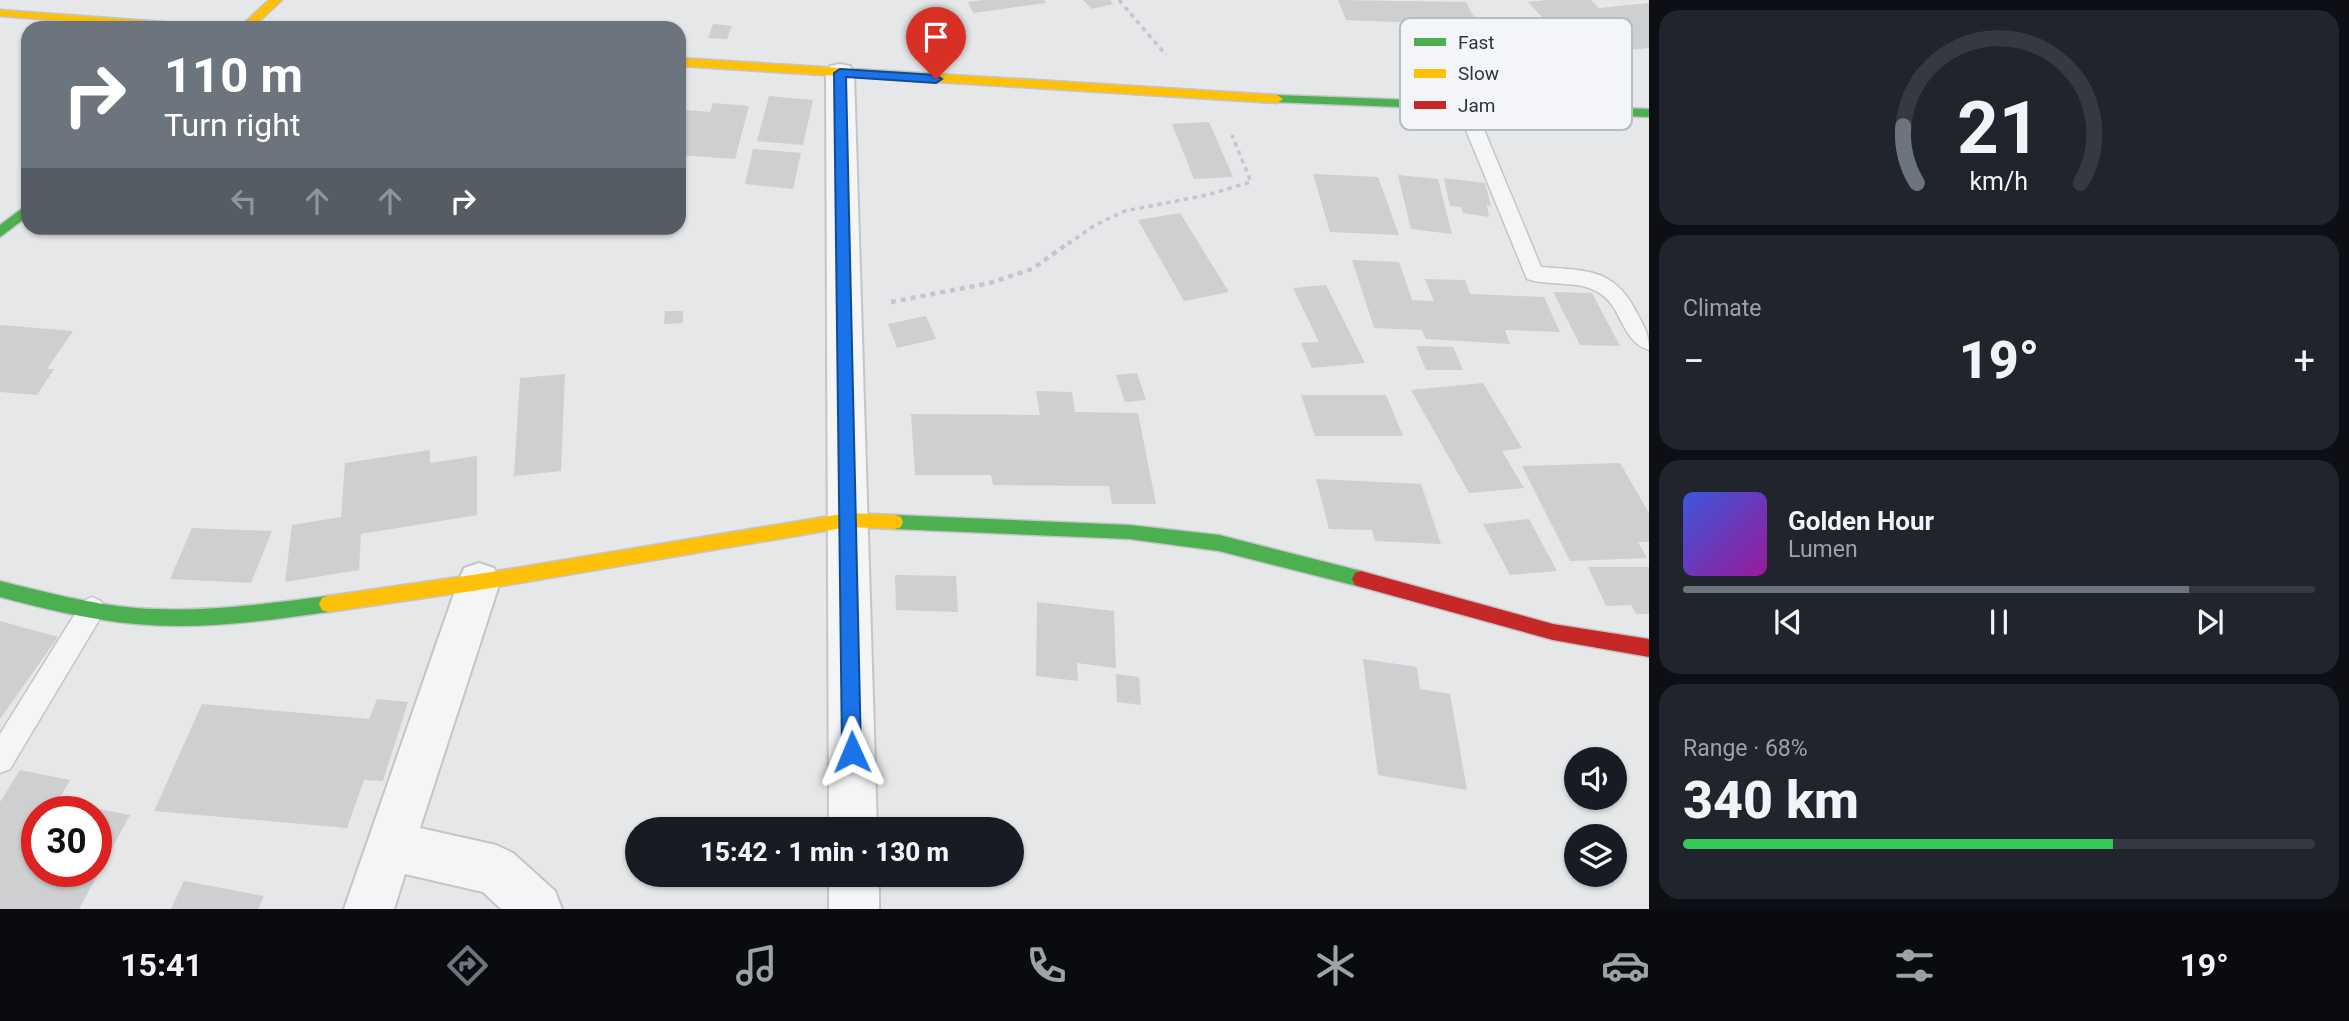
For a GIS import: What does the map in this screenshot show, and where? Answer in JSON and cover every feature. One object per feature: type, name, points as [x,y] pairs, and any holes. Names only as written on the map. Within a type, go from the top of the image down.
[{"type":"street","points":[[253,21],[276,0]]},
{"type":"street","points":[[0,13],[109,21]]},
{"type":"street","points":[[686,62],[1400,105]]},
{"type":"street","points":[[840,73],[853,817]]},
{"type":"street","points":[[0,232],[21,215]]},
{"type":"street","points":[[0,589],[58,604],[155,617],[257,614],[479,582],[848,520],[1129,532],[1219,543],[1553,632],[1649,648]]},
{"type":"street","points":[[369,909],[479,582]]},
{"type":"street","points":[[391,846],[496,870],[537,909]]},
{"type":"street","points":[[854,887],[855,909]]},
{"type":"lane","points":[[1475,130],[1534,274],[1592,281],[1612,291],[1640,337],[1649,342]]},
{"type":"lane","points":[[0,759],[92,609]]},
{"type":"path","points":[[1119,0],[1159,46],[1190,93]]},
{"type":"path","points":[[844,311],[990,283],[1032,269],[1095,225],[1125,211],[1207,195],[1251,182],[1216,95]]},
{"type":"building","points":[[1044,0],[1046,3],[973,13],[968,2]]},
{"type":"building","points":[[1083,0],[1110,0],[1113,4],[1092,9]]},
{"type":"building","points":[[1338,0],[1466,2],[1474,18],[1400,18],[1400,22],[1346,20]]},
{"type":"building","points":[[1591,0],[1599,8],[1649,3],[1649,48],[1632,50],[1632,18],[1543,18],[1528,2]]},
{"type":"building","points":[[713,24],[732,26],[727,39],[708,38]]},
{"type":"building","points":[[769,96],[813,100],[803,145],[757,141]]},
{"type":"building","points":[[713,103],[749,106],[735,159],[686,156],[686,110],[710,112]]},
{"type":"building","points":[[1209,122],[1233,177],[1194,179],[1172,124]]},
{"type":"building","points":[[753,149],[801,153],[793,189],[745,184]]},
{"type":"building","points":[[1313,174],[1378,177],[1399,235],[1330,232]]},
{"type":"building","points":[[1398,175],[1438,179],[1452,234],[1411,229]]},
{"type":"building","points":[[1444,178],[1485,183],[1491,206],[1487,205],[1489,217],[1463,213],[1461,207],[1450,206]]},
{"type":"building","points":[[1180,213],[1229,292],[1184,301],[1138,220]]},
{"type":"building","points":[[1352,260],[1399,262],[1412,300],[1434,301],[1425,279],[1465,280],[1470,294],[1544,297],[1560,332],[1505,330],[1510,344],[1426,339],[1422,330],[1374,328]]},
{"type":"building","points":[[1326,285],[1365,363],[1312,368],[1301,343],[1319,342],[1293,288]]},
{"type":"building","points":[[1553,292],[1592,293],[1620,346],[1580,345]]},
{"type":"building","points":[[665,311],[683,311],[683,323],[664,324]]},
{"type":"building","points":[[926,316],[936,339],[897,348],[888,324]]},
{"type":"building","points":[[0,325],[73,331],[47,369],[54,369],[37,395],[0,392]]},
{"type":"building","points":[[1416,346],[1453,347],[1463,370],[1426,370]]},
{"type":"building","points":[[1137,373],[1146,400],[1125,402],[1116,375]]},
{"type":"building","points":[[565,374],[561,471],[514,476],[520,378]]},
{"type":"building","points":[[1483,383],[1522,448],[1502,451],[1524,488],[1469,493],[1411,390]]},
{"type":"building","points":[[1036,391],[1072,392],[1075,412],[1138,413],[1156,504],[1112,504],[1109,486],[993,485],[991,475],[915,475],[911,414],[1040,415]]},
{"type":"building","points":[[1301,395],[1386,395],[1403,436],[1315,436]]},
{"type":"building","points":[[430,450],[430,463],[477,456],[477,515],[361,534],[359,570],[285,582],[292,525],[341,517],[345,463]]},
{"type":"building","points":[[1620,463],[1649,513],[1649,542],[1638,542],[1647,558],[1570,561],[1522,466]]},
{"type":"building","points":[[1316,479],[1421,484],[1441,544],[1375,541],[1372,530],[1329,529]]},
{"type":"building","points":[[1529,519],[1557,571],[1510,575],[1483,524]]},
{"type":"building","points":[[192,528],[272,531],[251,583],[170,579]]},
{"type":"building","points":[[1588,567],[1649,567],[1649,614],[1636,614],[1631,605],[1606,606]]},
{"type":"building","points":[[895,575],[956,576],[958,612],[896,610]]},
{"type":"building","points":[[1037,602],[1114,611],[1116,668],[1077,663],[1078,681],[1036,676]]},
{"type":"building","points":[[0,621],[58,637],[0,719]]},
{"type":"building","points":[[1363,659],[1417,667],[1420,689],[1450,694],[1467,790],[1378,775]]},
{"type":"building","points":[[1116,674],[1139,677],[1141,705],[1117,702]]},
{"type":"building","points":[[377,699],[408,702],[383,781],[364,780],[347,828],[154,811],[202,704],[369,719]]},
{"type":"building","points":[[20,770],[70,780],[61,796],[21,796],[21,887],[91,887],[79,909],[0,909],[0,802]]},
{"type":"building","points":[[112,812],[130,815],[112,848]]},
{"type":"building","points":[[184,881],[264,896],[258,909],[171,909]]},
{"type":"traffic: fast","points":[[1277,99],[1400,104]]},
{"type":"traffic: fast","points":[[1632,112],[1649,113]]},
{"type":"traffic: fast","points":[[0,232],[21,215]]},
{"type":"traffic: fast","points":[[895,522],[1129,532],[1219,543],[1361,579]]},
{"type":"traffic: fast","points":[[0,589],[98,611],[157,617],[243,614],[328,604]]},
{"type":"traffic: slow","points":[[253,21],[276,0]]},
{"type":"traffic: slow","points":[[0,13],[109,21]]},
{"type":"traffic: slow","points":[[686,62],[1277,99]]},
{"type":"traffic: slow","points":[[328,604],[479,582],[848,520],[895,522]]},
{"type":"traffic: jam","points":[[1361,579],[1553,632],[1649,648]]},
{"type":"route","points":[[852,752],[840,73],[936,79]]}]
